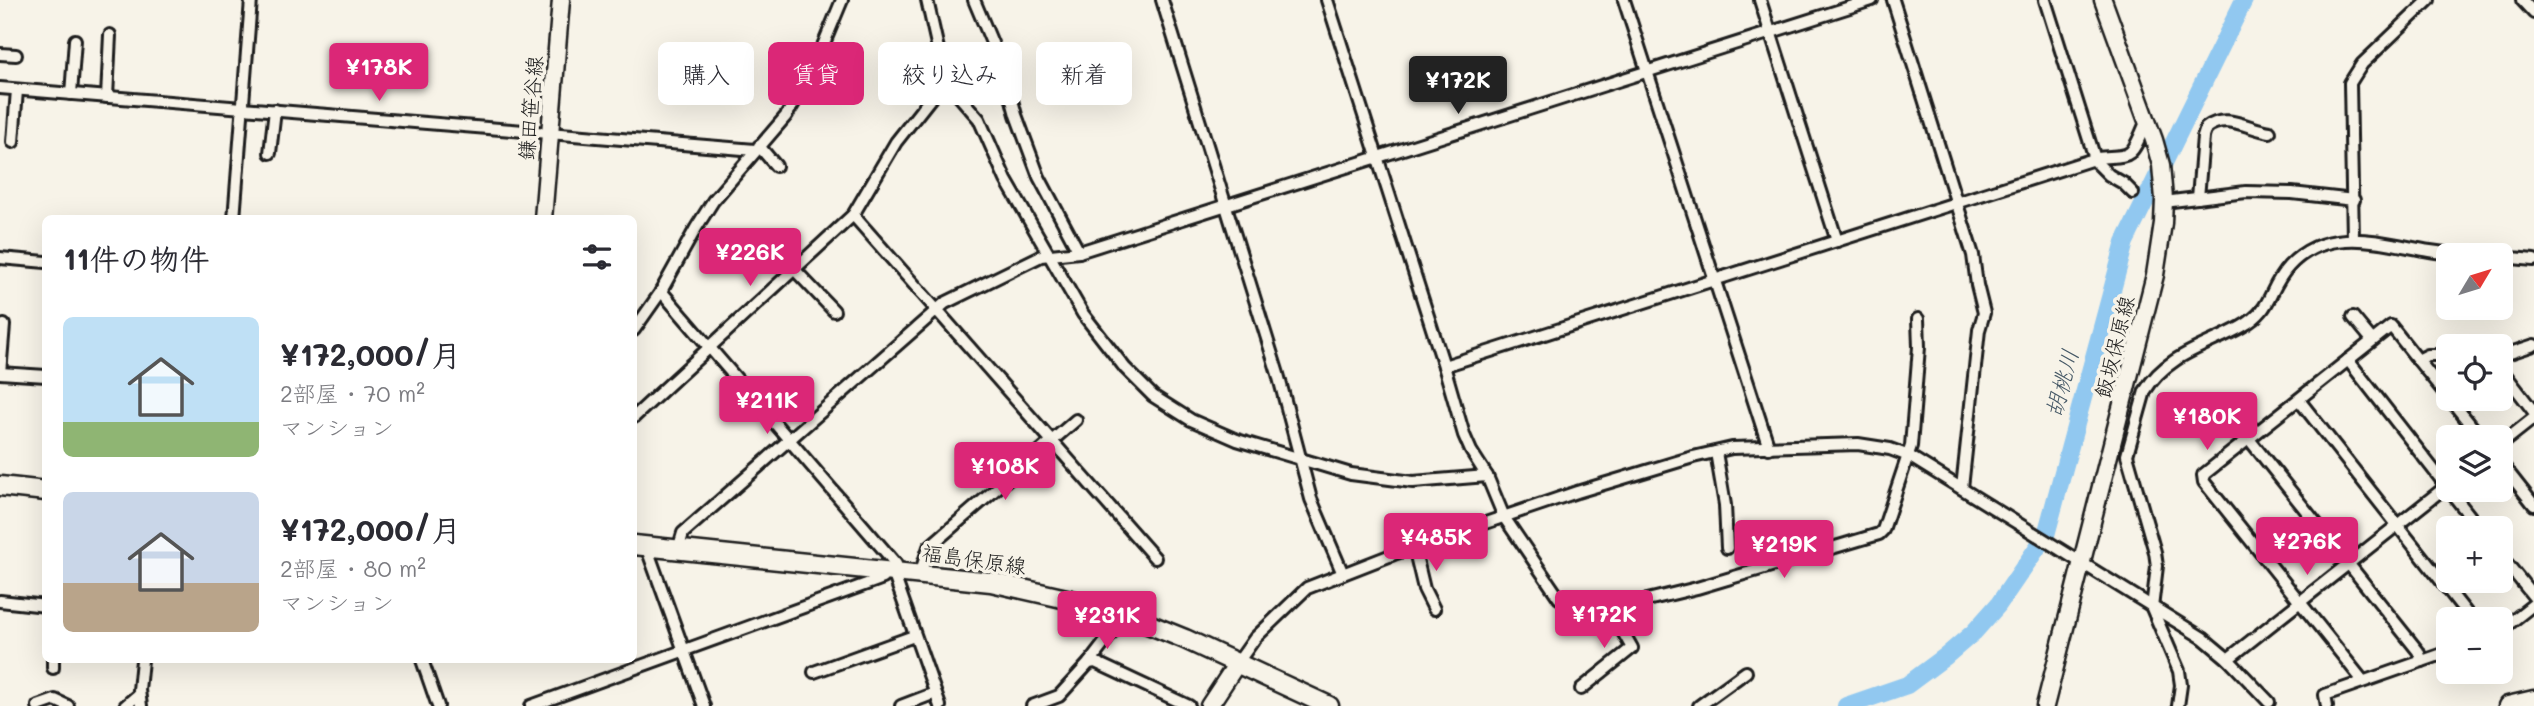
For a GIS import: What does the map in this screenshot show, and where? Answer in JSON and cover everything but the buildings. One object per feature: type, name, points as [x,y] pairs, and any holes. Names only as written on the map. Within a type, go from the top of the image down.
[{"type":"main road","name":"鎌田笹谷線","points":[[543,215],[561,0]]},
{"type":"main road","name":"飯坂保原線","points":[[2045,706],[2159,256],[2164,200],[2158,153],[2103,0]]},
{"type":"main road","points":[[0,486],[42,491]]},
{"type":"main road","name":"福島保原線","points":[[640,546],[991,582],[1072,600],[1125,616],[1185,639],[1329,706]]},
{"type":"main road","points":[[1209,706],[1237,665]]},
{"type":"main road","points":[[2508,706],[2534,700]]},
{"type":"street","points":[[234,215],[251,0]]},
{"type":"street","points":[[637,326],[662,291],[713,201],[786,116],[810,77],[842,0]]},
{"type":"street","points":[[927,0],[937,42]]},
{"type":"street","points":[[974,0],[1005,74],[1016,115],[1039,177],[1079,252]]},
{"type":"street","points":[[1162,0],[1279,374],[1298,457],[1319,521],[1343,574]]},
{"type":"street","points":[[1327,0],[1464,435],[1488,476],[1504,517],[1559,598],[1575,607],[1609,608],[1697,588],[1879,534],[1883,530],[1909,456],[1919,347],[1918,319]]},
{"type":"street","points":[[1624,0],[1769,448]]},
{"type":"street","points":[[1760,0],[1837,242]]},
{"type":"street","points":[[678,550],[683,533],[936,310],[961,295],[1049,255],[1079,252],[1872,0]]},
{"type":"street","points":[[1893,0],[1973,254],[1984,313],[1979,330],[1962,488]]},
{"type":"street","points":[[2045,0],[2097,158],[2096,162],[2133,193]]},
{"type":"street","points":[[2353,239],[2350,83],[2361,64],[2429,0]]},
{"type":"street","points":[[2522,0],[2534,13]]},
{"type":"street","points":[[107,97],[110,35]]},
{"type":"street","points":[[71,94],[75,40]]},
{"type":"street","points":[[0,54],[16,55]]},
{"type":"street","points":[[0,88],[550,134],[757,148],[776,166]]},
{"type":"street","points":[[13,142],[17,90]]},
{"type":"street","points":[[637,413],[853,215],[896,142],[925,105]]},
{"type":"street","points":[[967,105],[979,119],[1006,180],[1083,314],[1125,368],[1153,396],[1191,420],[1237,440],[1351,474],[1413,482],[1488,476]]},
{"type":"street","points":[[270,153],[275,110]]},
{"type":"street","points":[[2198,198],[2206,128],[2217,122],[2230,121],[2270,132]]},
{"type":"street","points":[[1444,366],[2097,158],[2121,158],[2132,151],[2148,124]]},
{"type":"street","points":[[2164,200],[2264,192],[2354,200]]},
{"type":"street","points":[[853,215],[1155,558]]},
{"type":"street","points":[[2178,706],[2179,671],[2152,608],[2157,559],[2127,455],[2145,391],[2154,379],[2181,356],[2259,315],[2278,282],[2305,252],[2337,241],[2353,239],[2436,251]]},
{"type":"street","points":[[0,258],[42,262]]},
{"type":"street","points":[[2513,258],[2534,260]]},
{"type":"street","points":[[794,269],[834,312]]},
{"type":"street","points":[[531,706],[876,581],[893,572],[896,564],[662,291]]},
{"type":"street","points":[[637,310],[647,312]]},
{"type":"street","points":[[2353,317],[2372,340]]},
{"type":"street","points":[[4,325],[0,373],[42,376]]},
{"type":"street","points":[[2363,681],[2204,481],[2203,475],[2392,326],[2436,382]]},
{"type":"street","points":[[2513,352],[2534,345]]},
{"type":"street","points":[[2418,359],[2436,355]]},
{"type":"street","points":[[2348,360],[2436,472]]},
{"type":"street","points":[[2130,373],[2154,379]]},
{"type":"street","points":[[2513,385],[2534,412]]},
{"type":"street","points":[[2299,400],[2462,607]]},
{"type":"street","points":[[2459,411],[2471,425]]},
{"type":"street","points":[[2513,435],[2534,418]]},
{"type":"street","points":[[920,574],[929,547],[1076,420]]},
{"type":"street","points":[[2249,439],[2418,651],[2422,661]]},
{"type":"street","points":[[1237,665],[1255,638],[1307,588],[1414,547],[1577,492],[1732,448],[1858,444],[1890,449],[1909,456],[2203,638],[2228,659],[2269,702]]},
{"type":"street","points":[[1716,452],[1725,505],[1727,548]]},
{"type":"street","points":[[2513,478],[2534,505]]},
{"type":"street","points":[[2228,659],[2436,495]]},
{"type":"street","points":[[2459,502],[2470,516]]},
{"type":"street","points":[[640,546],[704,706]]},
{"type":"street","points":[[1414,547],[1424,589],[1434,609]]},
{"type":"street","points":[[2513,571],[2534,597]]},
{"type":"street","points":[[893,572],[940,706]]},
{"type":"street","points":[[0,601],[42,606]]},
{"type":"street","points":[[2513,620],[2534,604]]},
{"type":"street","points":[[1581,689],[1632,648],[1609,608]]},
{"type":"street","points":[[1031,706],[1059,696],[1089,663],[1125,616]]},
{"type":"street","points":[[814,672],[914,636]]},
{"type":"street","points":[[2327,706],[2325,695],[2436,656]]},
{"type":"street","points":[[1089,663],[1095,662],[1189,706]]},
{"type":"street","points":[[125,706],[140,700],[142,663]]},
{"type":"street","points":[[423,663],[438,706]]},
{"type":"street","points":[[1699,706],[1746,672]]},
{"type":"street","points":[[901,706],[935,693]]},
{"type":"street","points":[[37,706],[55,700],[68,706]]},
{"type":"waterway","name":"胡桃川","points":[[1846,706],[1907,685],[1946,656],[1974,632],[1998,605],[2046,535],[2125,242],[2244,0]]}]
